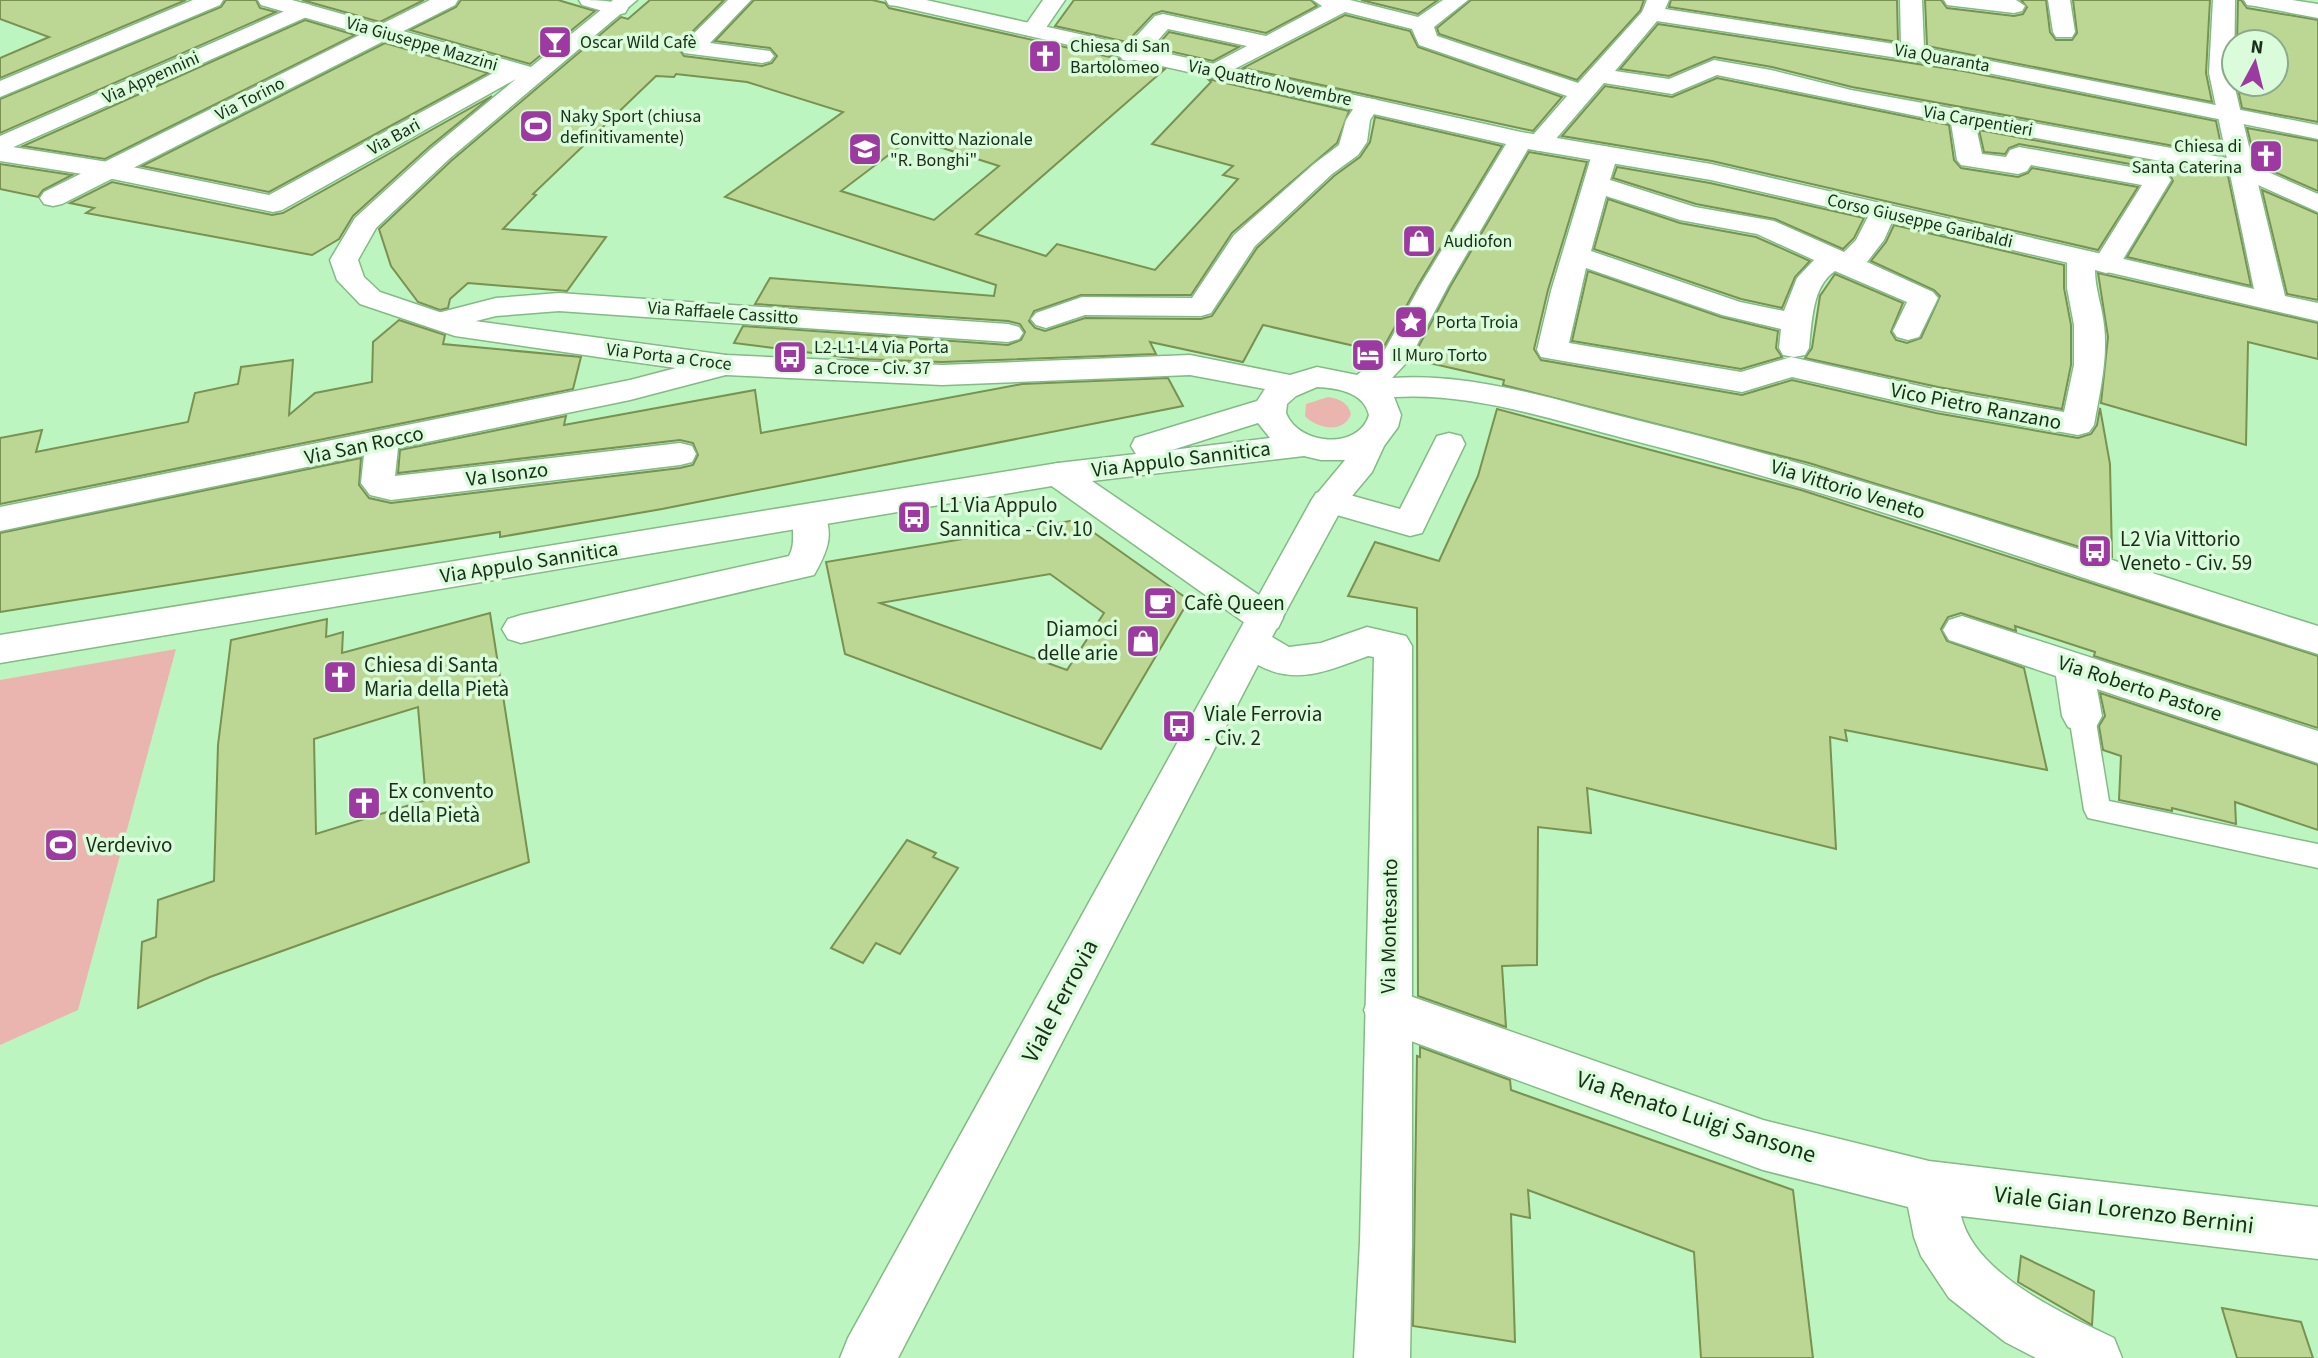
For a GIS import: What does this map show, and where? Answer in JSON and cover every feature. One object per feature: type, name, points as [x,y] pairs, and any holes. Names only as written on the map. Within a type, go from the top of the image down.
[{"type":"street","points":[[0,90],[212,0]]},
{"type":"street","name":"Via Giuseppe Mazzini","points":[[269,0],[381,34],[526,72]]},
{"type":"street","name":"Via Torino","points":[[53,198],[447,0]]},
{"type":"street","points":[[590,0],[622,4]]},
{"type":"street","points":[[740,0],[692,48],[762,56]]},
{"type":"street","name":"Via Quattro Novembre","points":[[897,0],[933,3],[1131,55],[1217,71],[1530,141]]},
{"type":"street","points":[[1033,30],[1054,0]]},
{"type":"street","points":[[1217,71],[1332,3],[1422,25],[1457,0]]},
{"type":"street","points":[[1955,0],[2014,6]]},
{"type":"street","points":[[2059,0],[2064,32]]},
{"type":"street","points":[[2224,0],[2221,73],[2271,300]]},
{"type":"street","points":[[2255,0],[2318,11]]},
{"type":"street","points":[[1911,3],[1913,53]]},
{"type":"street","name":"Via Bari","points":[[108,170],[273,204],[526,72],[622,4]]},
{"type":"street","points":[[1365,388],[1394,360],[1434,286],[1530,141],[1591,84],[1656,4]]},
{"type":"street","name":"Via Quaranta","points":[[1656,4],[2318,132]]},
{"type":"street","points":[[2292,8],[2297,18],[2318,34]]},
{"type":"street","name":"Via Appennini","points":[[0,145],[303,10]]},
{"type":"street","points":[[1422,25],[1427,40],[1496,63],[1591,84],[1672,87],[1714,67],[1718,55],[1711,35],[1724,18]]},
{"type":"street","points":[[1131,55],[1163,22],[1267,43]]},
{"type":"street","name":"Via Carpentieri","points":[[1714,67],[1771,77],[1846,104],[1962,118],[2242,169],[2318,204]]},
{"type":"street","name":"Via Porta a Croce","points":[[526,72],[365,224],[344,260],[351,280],[370,298],[469,329],[726,365],[942,375],[1190,365],[1279,396]]},
{"type":"street","points":[[1046,319],[1082,306],[1201,306],[1244,241],[1323,169],[1349,150],[1354,142],[1358,120],[1368,105]]},
{"type":"street","points":[[1962,118],[1970,160],[2018,166],[2019,155],[2010,127]]},
{"type":"street","name":"Corso Giuseppe Garibaldi","points":[[1530,141],[1711,172],[2318,312]]},
{"type":"street","points":[[0,153],[108,170]]},
{"type":"street","points":[[1605,154],[1575,255],[1552,350],[1742,382],[1791,367],[1797,323],[1810,280],[1826,264],[1850,261],[1870,242],[1883,213]]},
{"type":"street","points":[[2019,155],[2158,180],[2094,262]]},
{"type":"street","points":[[1596,184],[1690,214],[1764,227],[1923,298],[1908,331]]},
{"type":"street","points":[[1575,255],[1732,309],[1797,323]]},
{"type":"street","name":"Vico Pietro Ranzano","points":[[1791,367],[1937,400],[2078,425],[2089,365],[2089,325],[2081,288],[2094,262]]},
{"type":"street","name":"Via Raffaele Cassitto","points":[[440,321],[496,307],[559,302],[1008,333]]},
{"type":"street","name":"Via San Rocco","points":[[0,519],[630,390],[726,365]]},
{"type":"street","points":[[1325,377],[1349,380],[1365,388],[1380,401],[1385,415],[1381,428],[1370,440],[1339,449],[1304,445],[1285,435],[1273,422],[1279,396],[1302,379],[1325,377]]},
{"type":"street","name":"Via Vittorio Veneto","points":[[1365,388],[1414,386],[1488,394],[1750,458],[2318,639]]},
{"type":"street","name":"Via Appulo Sannitica","points":[[1058,474],[1279,396]]},
{"type":"street","name":"Viale Ferrovia","points":[[868,1358],[1328,501],[1360,464],[1370,440]]},
{"type":"street","name":"Va Isonzo","points":[[382,441],[377,483],[391,488],[680,454]]},
{"type":"street","points":[[1304,445],[1317,467],[1328,501],[1410,524],[1449,444]]},
{"type":"street","name":"Via Appulo Sannitica","points":[[0,649],[1058,474],[1304,445]]},
{"type":"street","points":[[1058,474],[1257,631]]},
{"type":"street","points":[[521,629],[802,566],[812,546],[809,516]]},
{"type":"street","name":"Via Roberto Pastore","points":[[1962,630],[2318,747]]},
{"type":"street","name":"Via Montesanto","points":[[1257,631],[1285,662],[1324,657],[1367,641],[1393,646],[1385,1358]]},
{"type":"street","points":[[2074,667],[2082,716]]},
{"type":"street","name":"Via Renato Luigi Sansone","points":[[1387,1010],[1763,1145],[1929,1187]]},
{"type":"street","points":[[1929,1187],[1940,1237],[1968,1279],[2024,1323],[2094,1358]]},
{"type":"street","name":"Viale Gian Lorenzo Bernini","points":[[1929,1187],[2318,1233]]},
{"type":"lane","points":[[2082,716],[2097,810],[2318,856]]},
{"type":"shaded area","points":[[1328,397],[1343,402],[1350,410],[1351,414],[1343,425],[1323,426],[1305,416],[1306,404]]},
{"type":"shaded area","name":"Verdevivo","points":[[176,649],[78,1010],[0,1045],[0,680]]},
{"type":"building","points":[[0,0],[186,0],[0,78],[0,58],[49,37],[0,19]]},
{"type":"building","points":[[226,0],[256,0],[260,8],[276,12],[0,133],[0,99],[221,7]]},
{"type":"building","points":[[302,0],[424,0],[380,22]]},
{"type":"building","points":[[461,0],[558,0],[595,11],[530,64],[410,30],[456,7]]},
{"type":"building","points":[[650,0],[724,0],[682,42],[679,49],[684,56],[762,66],[772,63],[777,56],[770,48],[715,41],[754,0],[872,0],[885,3],[889,8],[1119,59],[1123,63],[1165,69],[976,234],[1046,256],[1057,244],[1155,270],[1238,179],[1223,175],[1233,166],[1152,144],[1211,82],[1208,79],[1349,111],[1337,143],[1232,233],[1191,295],[1081,295],[1034,311],[1029,321],[1035,328],[1045,331],[1085,318],[1201,319],[1212,316],[1257,248],[1334,176],[1360,157],[1370,142],[1375,117],[1502,146],[1381,352],[1263,325],[1243,362],[1150,342],[1156,354],[942,362],[859,359],[734,343],[743,326],[1008,345],[1021,340],[1025,332],[1020,324],[1008,321],[755,304],[770,278],[994,296],[996,285],[725,197],[843,112],[747,82],[676,74],[674,77],[656,76],[533,194],[536,195],[503,229],[606,237],[567,291],[468,283],[450,299],[448,308],[440,310],[418,302],[391,266],[379,229],[451,161],[621,17],[628,19]],"holes":[[[911,138],[999,166],[934,220],[841,191]]]},
{"type":"building","points":[[1074,0],[1311,0],[1317,6],[1266,33],[1162,11],[1153,14],[1127,42],[1055,26]]},
{"type":"building","points":[[1361,0],[1438,0],[1418,14]]},
{"type":"building","points":[[1471,0],[1644,0],[1640,11],[1577,80],[1439,34],[1437,28]]},
{"type":"building","points":[[1671,0],[1897,0],[1898,42],[1669,7]]},
{"type":"building","points":[[1925,0],[1941,0],[1947,8],[2014,16],[2023,14],[2027,7],[2021,0],[2046,0],[2050,32],[2056,40],[2072,40],[2077,33],[2073,0],[2210,0],[2206,73],[2212,102],[1927,46]]},
{"type":"building","points":[[2238,0],[2247,8],[2318,20],[2318,122],[2242,108],[2240,98],[2290,98],[2290,28],[2237,28]]},
{"type":"building","points":[[1345,15],[1410,31],[1418,47],[1562,97],[1533,131],[1243,68]]},
{"type":"building","points":[[305,20],[355,35],[105,159],[23,146]]},
{"type":"building","points":[[1658,24],[1963,71],[2216,121],[2223,155],[1852,87],[1772,67],[1714,57],[1669,76],[1620,69]]},
{"type":"building","points":[[1169,32],[1239,47],[1213,61],[1155,48]]},
{"type":"building","points":[[385,43],[488,73],[269,192],[142,166]]},
{"type":"building","points":[[1717,78],[1949,125],[1954,160],[1961,168],[2018,177],[2032,168],[2138,187],[2098,250],[1712,161],[1562,136],[1605,86],[1672,97]]},
{"type":"building","points":[[492,96],[429,147],[353,216],[339,239],[312,255],[86,213],[94,208],[70,203],[112,182],[272,215],[283,213]]},
{"type":"building","points":[[2247,128],[2318,141],[2318,191],[2256,164]]},
{"type":"building","points":[[1979,130],[2228,176],[2251,286],[2127,257],[2173,181],[2168,171],[2019,144],[2009,148],[2005,154],[1984,152]]},
{"type":"building","points":[[1529,152],[1587,162],[1548,290],[1534,349],[1541,360],[1742,395],[1792,380],[1936,413],[2078,438],[2091,434],[2097,425],[2100,408],[2110,464],[2112,557],[1809,463],[1503,385],[1504,380],[1412,359],[1450,287]]},
{"type":"building","points":[[0,164],[72,175],[43,190],[38,197],[0,189]]},
{"type":"building","points":[[1617,167],[1710,183],[1864,218],[1854,238],[1843,249],[1775,219],[1696,204],[1613,178]]},
{"type":"building","points":[[2262,190],[2318,214],[2318,300],[2287,294]]},
{"type":"building","points":[[1608,199],[1680,223],[1756,237],[1810,261],[1795,277],[1782,308],[1741,299],[1594,249]]},
{"type":"building","points":[[1894,225],[2064,265],[2064,288],[2071,325],[2071,365],[2062,409],[1938,387],[1805,358],[1812,348],[1820,296],[1835,274],[1903,303],[1891,332],[1896,340],[1907,343],[1921,338],[1940,296],[1934,290],[1871,261],[1886,242]]},
{"type":"building","points":[[1588,271],[1721,317],[1778,331],[1776,348],[1782,357],[1741,369],[1572,341]]},
{"type":"building","points":[[2098,273],[2318,323],[2318,359],[2248,342],[2246,445],[2101,403],[2108,337]]},
{"type":"building","points":[[399,320],[445,335],[443,344],[581,357],[573,389],[0,504],[0,438],[42,430],[36,452],[188,422],[195,393],[238,384],[241,367],[293,360],[289,415],[315,393],[372,382],[373,342]]},
{"type":"building","points":[[1168,378],[1183,406],[662,509],[500,537],[500,532],[0,612],[0,533],[361,458],[359,485],[369,498],[391,503],[680,468],[693,465],[698,455],[693,443],[680,440],[398,473],[400,450],[566,416],[564,425],[755,390],[761,433],[1022,384]]},
{"type":"building","points":[[1497,409],[1801,490],[2318,656],[2318,728],[2094,656],[2095,652],[2015,626],[2016,631],[1961,613],[1948,617],[1941,629],[1947,641],[2024,668],[2047,770],[1845,730],[1847,741],[1830,737],[1836,849],[1587,788],[1591,833],[1538,827],[1537,965],[1502,966],[1506,1027],[1418,996],[1417,608],[1348,596],[1375,542],[1439,561],[1478,476]]},
{"type":"building","points":[[1076,520],[1189,600],[1101,749],[845,654],[826,562]],"holes":[[[1050,574],[1104,613],[1067,670],[880,603]]]},
{"type":"building","name":"Ex convento della Pietà","points":[[490,613],[529,862],[210,977],[138,1008],[142,942],[156,937],[158,900],[214,881],[218,745],[231,640],[327,619],[326,637],[343,632],[342,653]],"holes":[[[418,707],[426,800],[316,834],[314,739]]]},
{"type":"building","points":[[2100,693],[2318,765],[2318,830],[2235,802],[2236,824],[2172,808],[2172,811],[2119,800],[2121,756],[2103,750],[2099,726],[2105,716]]},
{"type":"building","points":[[907,840],[936,853],[933,857],[958,868],[900,954],[876,943],[863,963],[831,948]]},
{"type":"building","points":[[1420,1047],[1510,1080],[1511,1090],[1793,1190],[1813,1358],[1701,1358],[1694,1252],[1528,1190],[1530,1218],[1511,1214],[1515,1342],[1413,1326],[1417,1056],[1420,1057]]},
{"type":"building","points":[[2021,1256],[2094,1291],[2092,1325],[2018,1282]]},
{"type":"building","points":[[2222,1308],[2301,1322],[2313,1358],[2237,1358]]},
{"type":"place","name":"Oscar Wild Cafè","points":[[555,42]]},
{"type":"place","name":"Chiesa di San Bartolomeo","points":[[1045,56]]},
{"type":"place","name":"Naky Sport (chiusa definitivamente)","points":[[536,126]]},
{"type":"place","name":"Convitto Nazionale \"R. Bonghi\"","points":[[865,149]]},
{"type":"place","name":"Chiesa di Santa Caterina","points":[[2266,156]]},
{"type":"place","name":"Audiofon","points":[[1419,241]]},
{"type":"place","name":"Porta Troia","points":[[1411,322]]},
{"type":"place","name":"Il Muro Torto","points":[[1368,355]]},
{"type":"place","name":"L2-L1-L4 Via Porta a Croce - Civ. 37","points":[[790,357]]},
{"type":"place","name":"L1 Via Appulo Sannitica - Civ. 10","points":[[914,517]]},
{"type":"place","name":"L2 Via Vittorio Veneto - Civ. 59","points":[[2095,551]]},
{"type":"place","name":"Cafè Queen","points":[[1160,603]]},
{"type":"place","name":"Diamoci delle arie","points":[[1143,641]]},
{"type":"place","name":"Chiesa di Santa Maria della Pietà","points":[[340,677]]},
{"type":"place","name":"Viale Ferrovia - Civ. 2","points":[[1179,726]]},
{"type":"place","name":"Ex convento della Pietà","points":[[364,803]]},
{"type":"place","name":"Verdevivo","points":[[61,845]]}]
